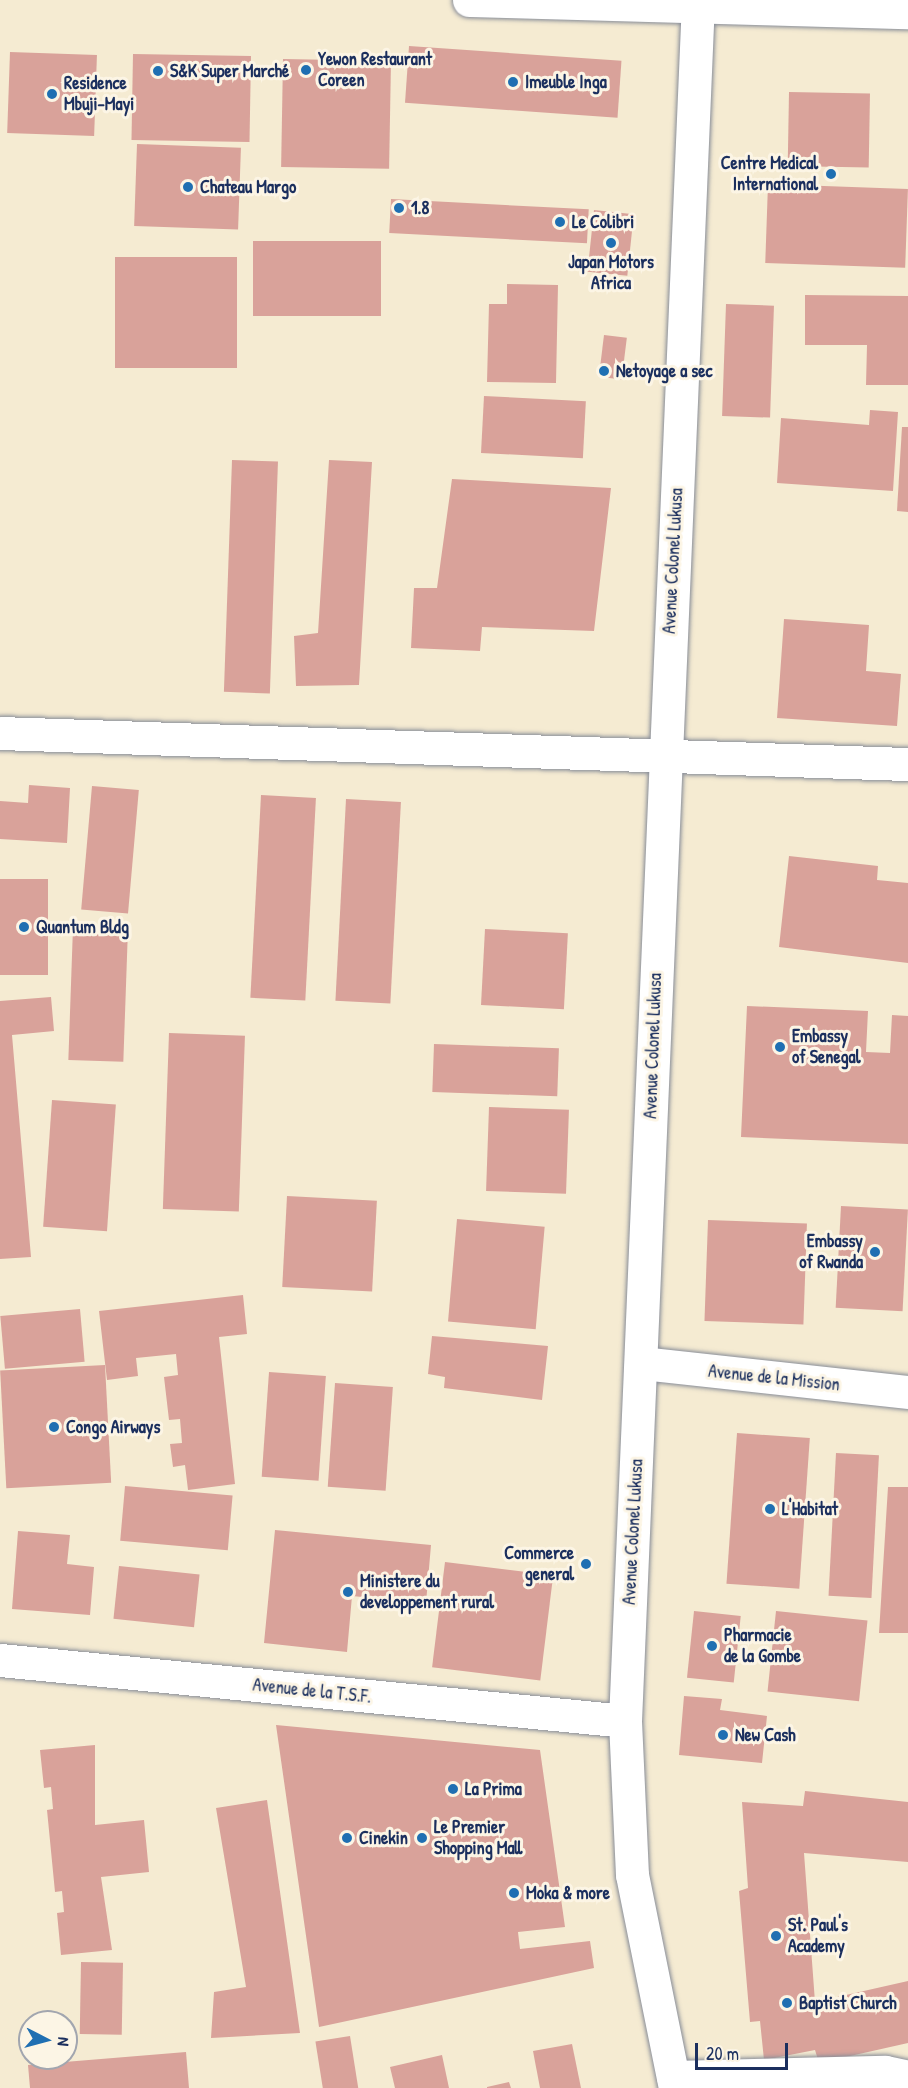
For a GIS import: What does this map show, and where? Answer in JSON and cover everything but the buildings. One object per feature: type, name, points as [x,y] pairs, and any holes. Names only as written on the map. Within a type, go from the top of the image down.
[{"type":"main road","points":[[470,0],[698,4],[908,12]]},
{"type":"main road","name":"Avenue Colonel Lukusa","points":[[674,2082],[632,1875],[625,1722],[664,756],[698,4]]},
{"type":"main road","points":[[0,733],[908,764]]},
{"type":"main road","name":"Avenue de la Mission","points":[[641,1363],[908,1392]]},
{"type":"main road","name":"Avenue de la T.S.F.","points":[[0,1660],[625,1722]]},
{"type":"main road","points":[[674,2082],[885,2072],[908,2077]]},
{"type":"place","name":"Yewon Restaurant Coreen","points":[[306,70]]},
{"type":"place","name":"S&K Super Marché","points":[[158,71]]},
{"type":"place","name":"Imeuble Inga","points":[[513,82]]},
{"type":"place","name":"Residence Mbuji-Mayi","points":[[52,94]]},
{"type":"place","name":"Centre Medical International","points":[[831,174]]},
{"type":"place","name":"Chateau Margo","points":[[188,187]]},
{"type":"place","name":"1.8","points":[[399,208]]},
{"type":"place","name":"Le Colibri","points":[[560,222]]},
{"type":"place","name":"Japan Motors Africa","points":[[611,243]]},
{"type":"place","name":"Netoyage a sec","points":[[604,371]]},
{"type":"place","name":"Quantum Bldg","points":[[24,927]]},
{"type":"place","name":"Embassy of Senegal","points":[[780,1047]]},
{"type":"place","name":"Embassy of Rwanda","points":[[875,1252]]},
{"type":"place","name":"Congo Airways","points":[[54,1427]]},
{"type":"place","name":"L'Habitat","points":[[770,1509]]},
{"type":"place","name":"Commerce general","points":[[586,1564]]},
{"type":"place","name":"Ministere du developpement rural","points":[[348,1592]]},
{"type":"place","name":"Pharmacie de la Gombe","points":[[712,1646]]},
{"type":"place","name":"New Cash","points":[[723,1735]]},
{"type":"place","name":"La Prima","points":[[453,1789]]},
{"type":"place","name":"Cinekin","points":[[347,1838]]},
{"type":"place","name":"Le Premier Shopping Mall","points":[[422,1838]]},
{"type":"place","name":"Moka & more","points":[[514,1893]]},
{"type":"place","name":"St. Paul's Academy","points":[[776,1936]]},
{"type":"place","name":"Baptist Church","points":[[787,2003]]}]
